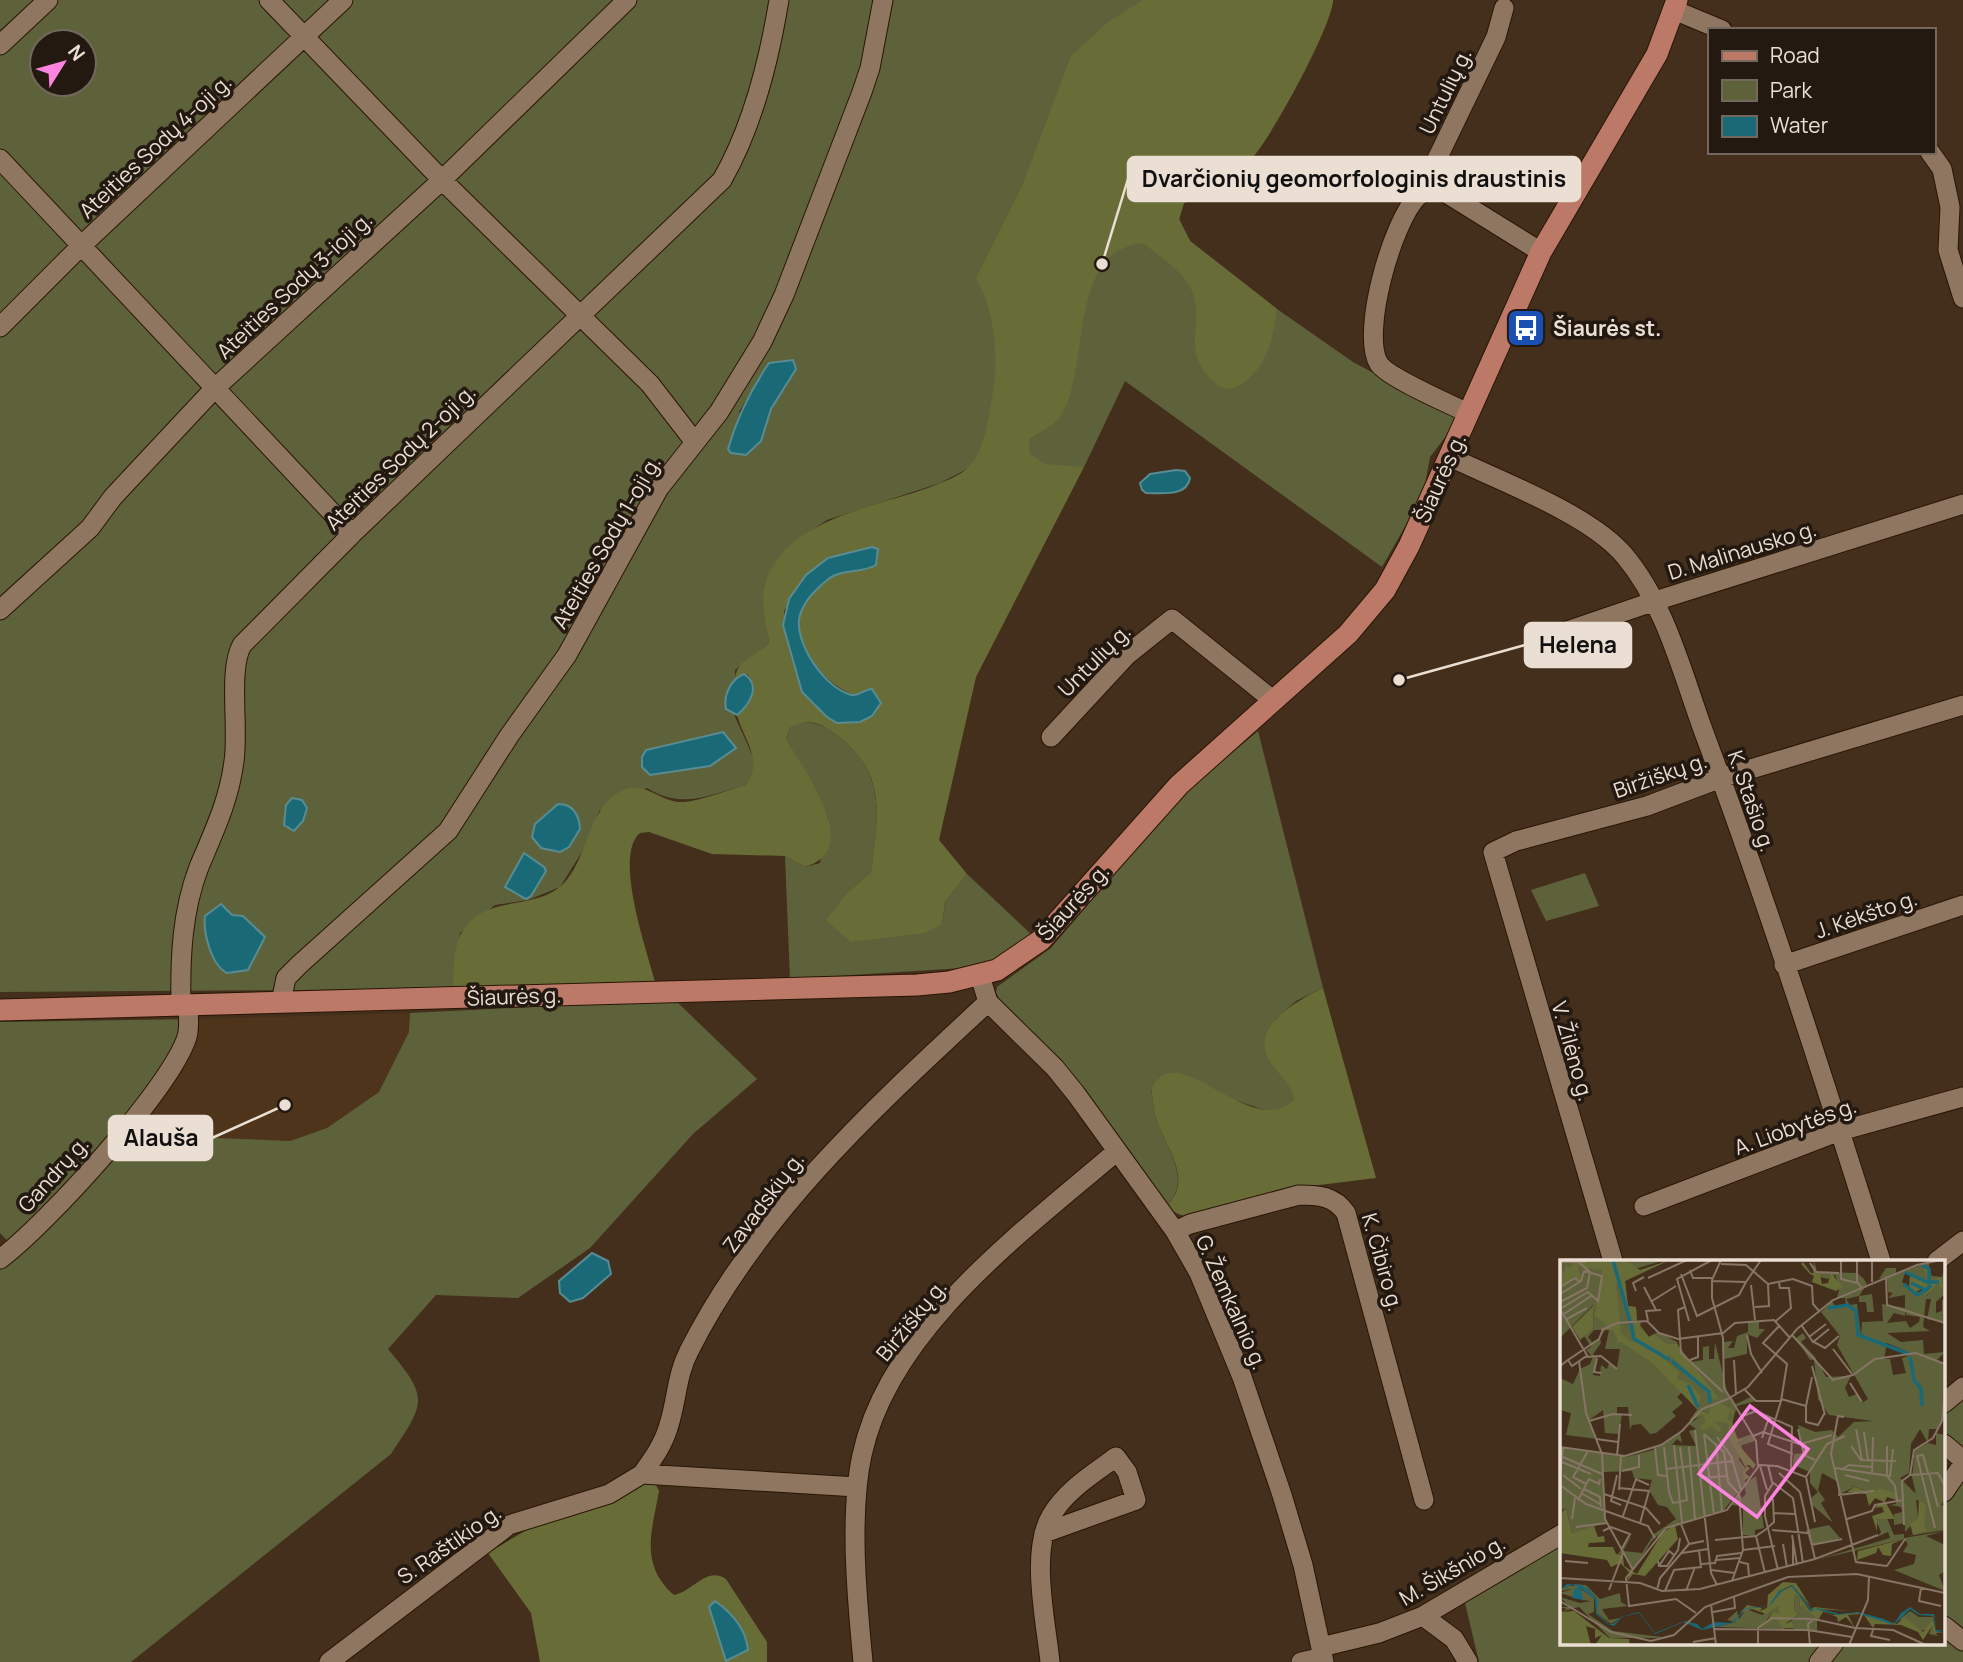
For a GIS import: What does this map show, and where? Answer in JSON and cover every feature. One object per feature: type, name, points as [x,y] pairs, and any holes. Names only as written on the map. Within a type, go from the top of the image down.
[{"type":"main road","name":"Šiaurės g.","points":[[0,1010],[917,985],[981,976],[1013,962],[1041,940],[1150,814],[1348,634],[1385,590],[1409,547],[1541,252],[1651,63],[1675,5]]},
{"type":"street","points":[[0,45],[48,0]]},
{"type":"street","points":[[269,0],[442,180],[650,384],[695,440]]},
{"type":"street","name":"Ateities Sodų 4-oji g.","points":[[0,327],[81,246],[343,0]]},
{"type":"street","name":"Ateities Sodų 3-ioji g.","points":[[0,610],[90,528],[113,497],[214,389],[442,180],[626,0]]},
{"type":"street","name":"Ateities Sodų 2-oji g.","points":[[185,1004],[180,952],[189,901],[231,787],[236,747],[234,672],[237,654],[352,534],[722,180],[737,154],[760,83],[779,0]]},
{"type":"street","name":"Ateities Sodų 1-oji g.","points":[[281,1002],[286,978],[448,831],[509,736],[567,655],[659,488],[737,385],[784,295],[866,80],[883,0]]},
{"type":"street","points":[[1675,5],[1718,28]]},
{"type":"street","name":"Untulių g.","points":[[1438,188],[1437,159],[1496,37],[1504,8]]},
{"type":"street","points":[[1931,154],[1942,169],[1950,207],[1948,250],[1963,298]]},
{"type":"street","points":[[0,159],[352,534]]},
{"type":"street","points":[[1468,413],[1387,372],[1373,348],[1380,278],[1389,250],[1412,204],[1427,190],[1438,188],[1541,252]]},
{"type":"street","name":"K. Stašio g.","points":[[1450,457],[1580,520],[1605,536],[1623,555],[1655,601],[1721,778],[1881,1260]]},
{"type":"street","name":"D. Malinausko g.","points":[[1535,642],[1655,601],[1963,504]]},
{"type":"street","name":"Untulių g.","points":[[1051,737],[1127,656],[1172,619],[1274,701]]},
{"type":"street","name":"Biržiškų g.","points":[[1493,852],[1516,841],[1647,806],[1721,778],[1963,705]]},
{"type":"street","name":"V. Žilėno g.","points":[[1493,852],[1495,867],[1613,1260]]},
{"type":"street","name":"J. Kėkšto g.","points":[[1784,965],[1963,905]]},
{"type":"street","points":[[981,976],[988,1002]]},
{"type":"street","name":"G. Žemkalnio g.","points":[[988,1002],[1055,1068],[1175,1231],[1199,1273],[1242,1377],[1300,1554],[1323,1655]]},
{"type":"street","name":"Zavadskių g.","points":[[642,1475],[668,1428],[678,1377],[688,1351],[725,1290],[778,1215],[816,1168],[862,1119],[988,1002]]},
{"type":"street","name":"Gandrų g.","points":[[0,1259],[53,1210],[147,1102],[184,1045],[188,1033],[185,1004]]},
{"type":"street","name":"A. Liobytės g.","points":[[1644,1206],[1840,1131],[1963,1097]]},
{"type":"street","name":"Biržiškų g.","points":[[863,1662],[857,1487],[872,1424],[892,1377],[913,1347],[1011,1242],[1117,1151]]},
{"type":"street","name":"K. Čibiro g.","points":[[1175,1231],[1190,1224],[1299,1195],[1318,1195],[1341,1205],[1346,1213],[1424,1500]]},
{"type":"street","points":[[1938,1260],[1963,1241]]},
{"type":"street","points":[[1946,1401],[1963,1387]]},
{"type":"street","points":[[1946,1446],[1963,1462],[1946,1489]]},
{"type":"street","points":[[1044,1533],[1136,1500],[1123,1464],[1116,1457],[1080,1483],[1051,1516],[1044,1533],[1042,1590],[1050,1662]]},
{"type":"street","points":[[642,1475],[857,1487]]},
{"type":"street","name":"S. Raštikio g.","points":[[329,1662],[509,1525],[609,1494],[642,1475]]},
{"type":"street","name":"M. Šikšnio g.","points":[[1301,1662],[1423,1616],[1560,1535]]},
{"type":"street","points":[[1423,1616],[1454,1639],[1468,1662]]},
{"type":"street","points":[[1946,1628],[1963,1641]]},
{"type":"street","points":[[1819,1662],[1833,1644]]},
{"type":"shaded area","points":[[410,1013],[409,1032],[379,1092],[327,1128],[290,1141],[216,1138],[141,1120],[190,1053],[198,1019]]},
{"type":"green space","points":[[0,0],[1333,0],[1323,33],[1312,56],[1260,147],[1244,166],[1228,179],[1184,203],[1179,219],[1190,241],[1277,309],[1353,362],[1459,419],[1430,457],[1423,495],[1382,567],[1125,381],[1084,467],[1048,506],[969,468],[940,483],[827,520],[800,538],[763,602],[769,642],[735,670],[735,680],[726,697],[755,761],[755,773],[746,785],[707,796],[684,799],[660,795],[647,788],[599,811],[585,847],[560,887],[528,900],[495,905],[460,933],[452,989],[0,992]],"holes":[[[793,360],[791,378],[771,409],[761,441],[739,412],[769,363]]]},
{"type":"green space","points":[[1143,0],[1333,0],[1323,33],[1312,56],[1260,147],[1244,166],[1228,179],[1184,203],[1179,219],[1190,241],[1277,309],[1269,348],[1254,374],[1240,386],[1229,389],[1218,385],[1205,373],[1195,349],[1196,312],[1190,287],[1175,269],[1143,243],[1118,251],[1102,267],[1091,289],[1070,397],[1060,417],[1029,439],[1030,454],[1045,464],[1084,467],[976,677],[939,840],[967,874],[945,902],[942,925],[924,933],[851,942],[826,920],[849,891],[871,872],[876,831],[876,796],[864,764],[852,749],[824,727],[807,722],[790,728],[786,738],[825,809],[830,827],[830,844],[822,858],[805,867],[785,856],[712,854],[649,832],[640,833],[633,844],[630,861],[631,882],[634,904],[655,982],[452,989],[457,945],[471,920],[495,907],[549,894],[561,886],[577,863],[600,812],[619,792],[628,788],[644,789],[675,802],[684,802],[746,785],[751,776],[753,758],[737,715],[749,702],[752,687],[748,675],[740,675],[735,680],[736,673],[743,662],[769,642],[763,600],[769,574],[783,552],[826,522],[928,488],[956,476],[970,466],[983,440],[995,377],[991,318],[976,278],[1022,186],[1071,56],[1108,22]],"holes":[[[872,547],[878,558],[876,565],[870,568],[838,574],[826,580],[805,605],[798,627],[806,652],[824,675],[835,685],[857,696],[866,689],[876,707],[872,716],[815,706],[802,692],[789,649],[784,611],[798,585],[828,558]]]},
{"type":"green space","points":[[801,722],[822,726],[831,731],[855,752],[866,767],[876,799],[876,834],[871,872],[849,891],[851,942],[942,925],[945,902],[967,874],[1032,935],[995,959],[962,968],[790,979],[785,856],[805,867],[820,863],[828,817],[786,738],[790,728]]},
{"type":"green space","points":[[1258,731],[1323,988],[1296,1001],[1275,1020],[1294,1099],[1285,1109],[1270,1112],[1161,1075],[1151,1089],[1154,1109],[1178,1175],[1174,1196],[1166,1206],[1005,1011],[996,992],[997,987],[1051,948],[1181,796]]},
{"type":"green space","points":[[1585,873],[1599,906],[1546,921],[1531,890]]},
{"type":"green space","points":[[1323,988],[1376,1178],[1303,1187],[1197,1216],[1180,1215],[1170,1209],[1166,1206],[1178,1186],[1178,1175],[1156,1117],[1151,1088],[1161,1075],[1177,1073],[1253,1107],[1268,1110],[1282,1108],[1294,1099],[1289,1087],[1268,1058],[1266,1035],[1280,1015]]},
{"type":"green space","points":[[675,1000],[757,1079],[693,1134],[590,1248],[518,1298],[436,1295],[388,1349],[411,1379],[418,1401],[411,1423],[391,1454],[131,1662],[0,1662],[0,1262],[16,1250],[0,1233],[0,1022],[198,1019],[190,1053],[142,1119],[216,1138],[290,1141],[327,1128],[379,1092],[409,1032],[410,1013]]},
{"type":"green space","points":[[1963,1383],[1963,1662],[1479,1662],[1464,1599],[1560,1547],[1560,1644],[1946,1644],[1946,1480],[1958,1463],[1946,1453],[1946,1397]]},
{"type":"green space","points":[[647,1481],[655,1483],[659,1491],[651,1546],[652,1559],[663,1583],[674,1595],[712,1575],[726,1579],[767,1642],[767,1662],[540,1662],[531,1613],[488,1553],[540,1522]]},
{"type":"water","points":[[793,360],[796,369],[771,409],[761,441],[746,455],[731,453],[728,449],[740,415],[769,363]]},
{"type":"water","points":[[1185,471],[1190,478],[1188,484],[1179,491],[1146,493],[1142,490],[1140,483],[1150,474]]},
{"type":"water","points":[[872,547],[878,549],[876,565],[832,577],[810,596],[800,615],[801,638],[813,663],[822,674],[842,691],[852,695],[872,689],[881,703],[872,716],[860,722],[837,723],[827,717],[802,692],[783,625],[789,599],[806,575],[828,558]]},
{"type":"water","points":[[744,674],[753,690],[746,706],[737,715],[726,709],[726,698],[732,684]]},
{"type":"water","points":[[723,732],[736,748],[710,766],[650,775],[642,767],[642,757],[646,750]]},
{"type":"water","points":[[292,798],[302,800],[307,808],[303,821],[294,831],[284,825],[286,805]]},
{"type":"water","points":[[558,804],[568,806],[574,811],[580,829],[569,847],[560,852],[541,848],[532,837],[535,824]]},
{"type":"water","points":[[524,853],[546,871],[531,896],[526,899],[505,887]]},
{"type":"water","points":[[221,904],[232,915],[243,916],[265,937],[248,970],[227,973],[212,956],[205,931],[205,916]]},
{"type":"water","points":[[592,1253],[608,1261],[611,1274],[583,1298],[570,1302],[560,1293],[559,1281]]},
{"type":"water","points":[[715,1601],[737,1622],[747,1642],[748,1650],[726,1661],[709,1607]]},
{"type":"place","name":"Dvarčionių geomorfologinis draustinis","points":[[1102,264]]},
{"type":"place","name":"Šiaurės st.","points":[[1526,328]]},
{"type":"place","name":"Helena","points":[[1399,680]]},
{"type":"place","name":"Alauša","points":[[285,1105]]}]
